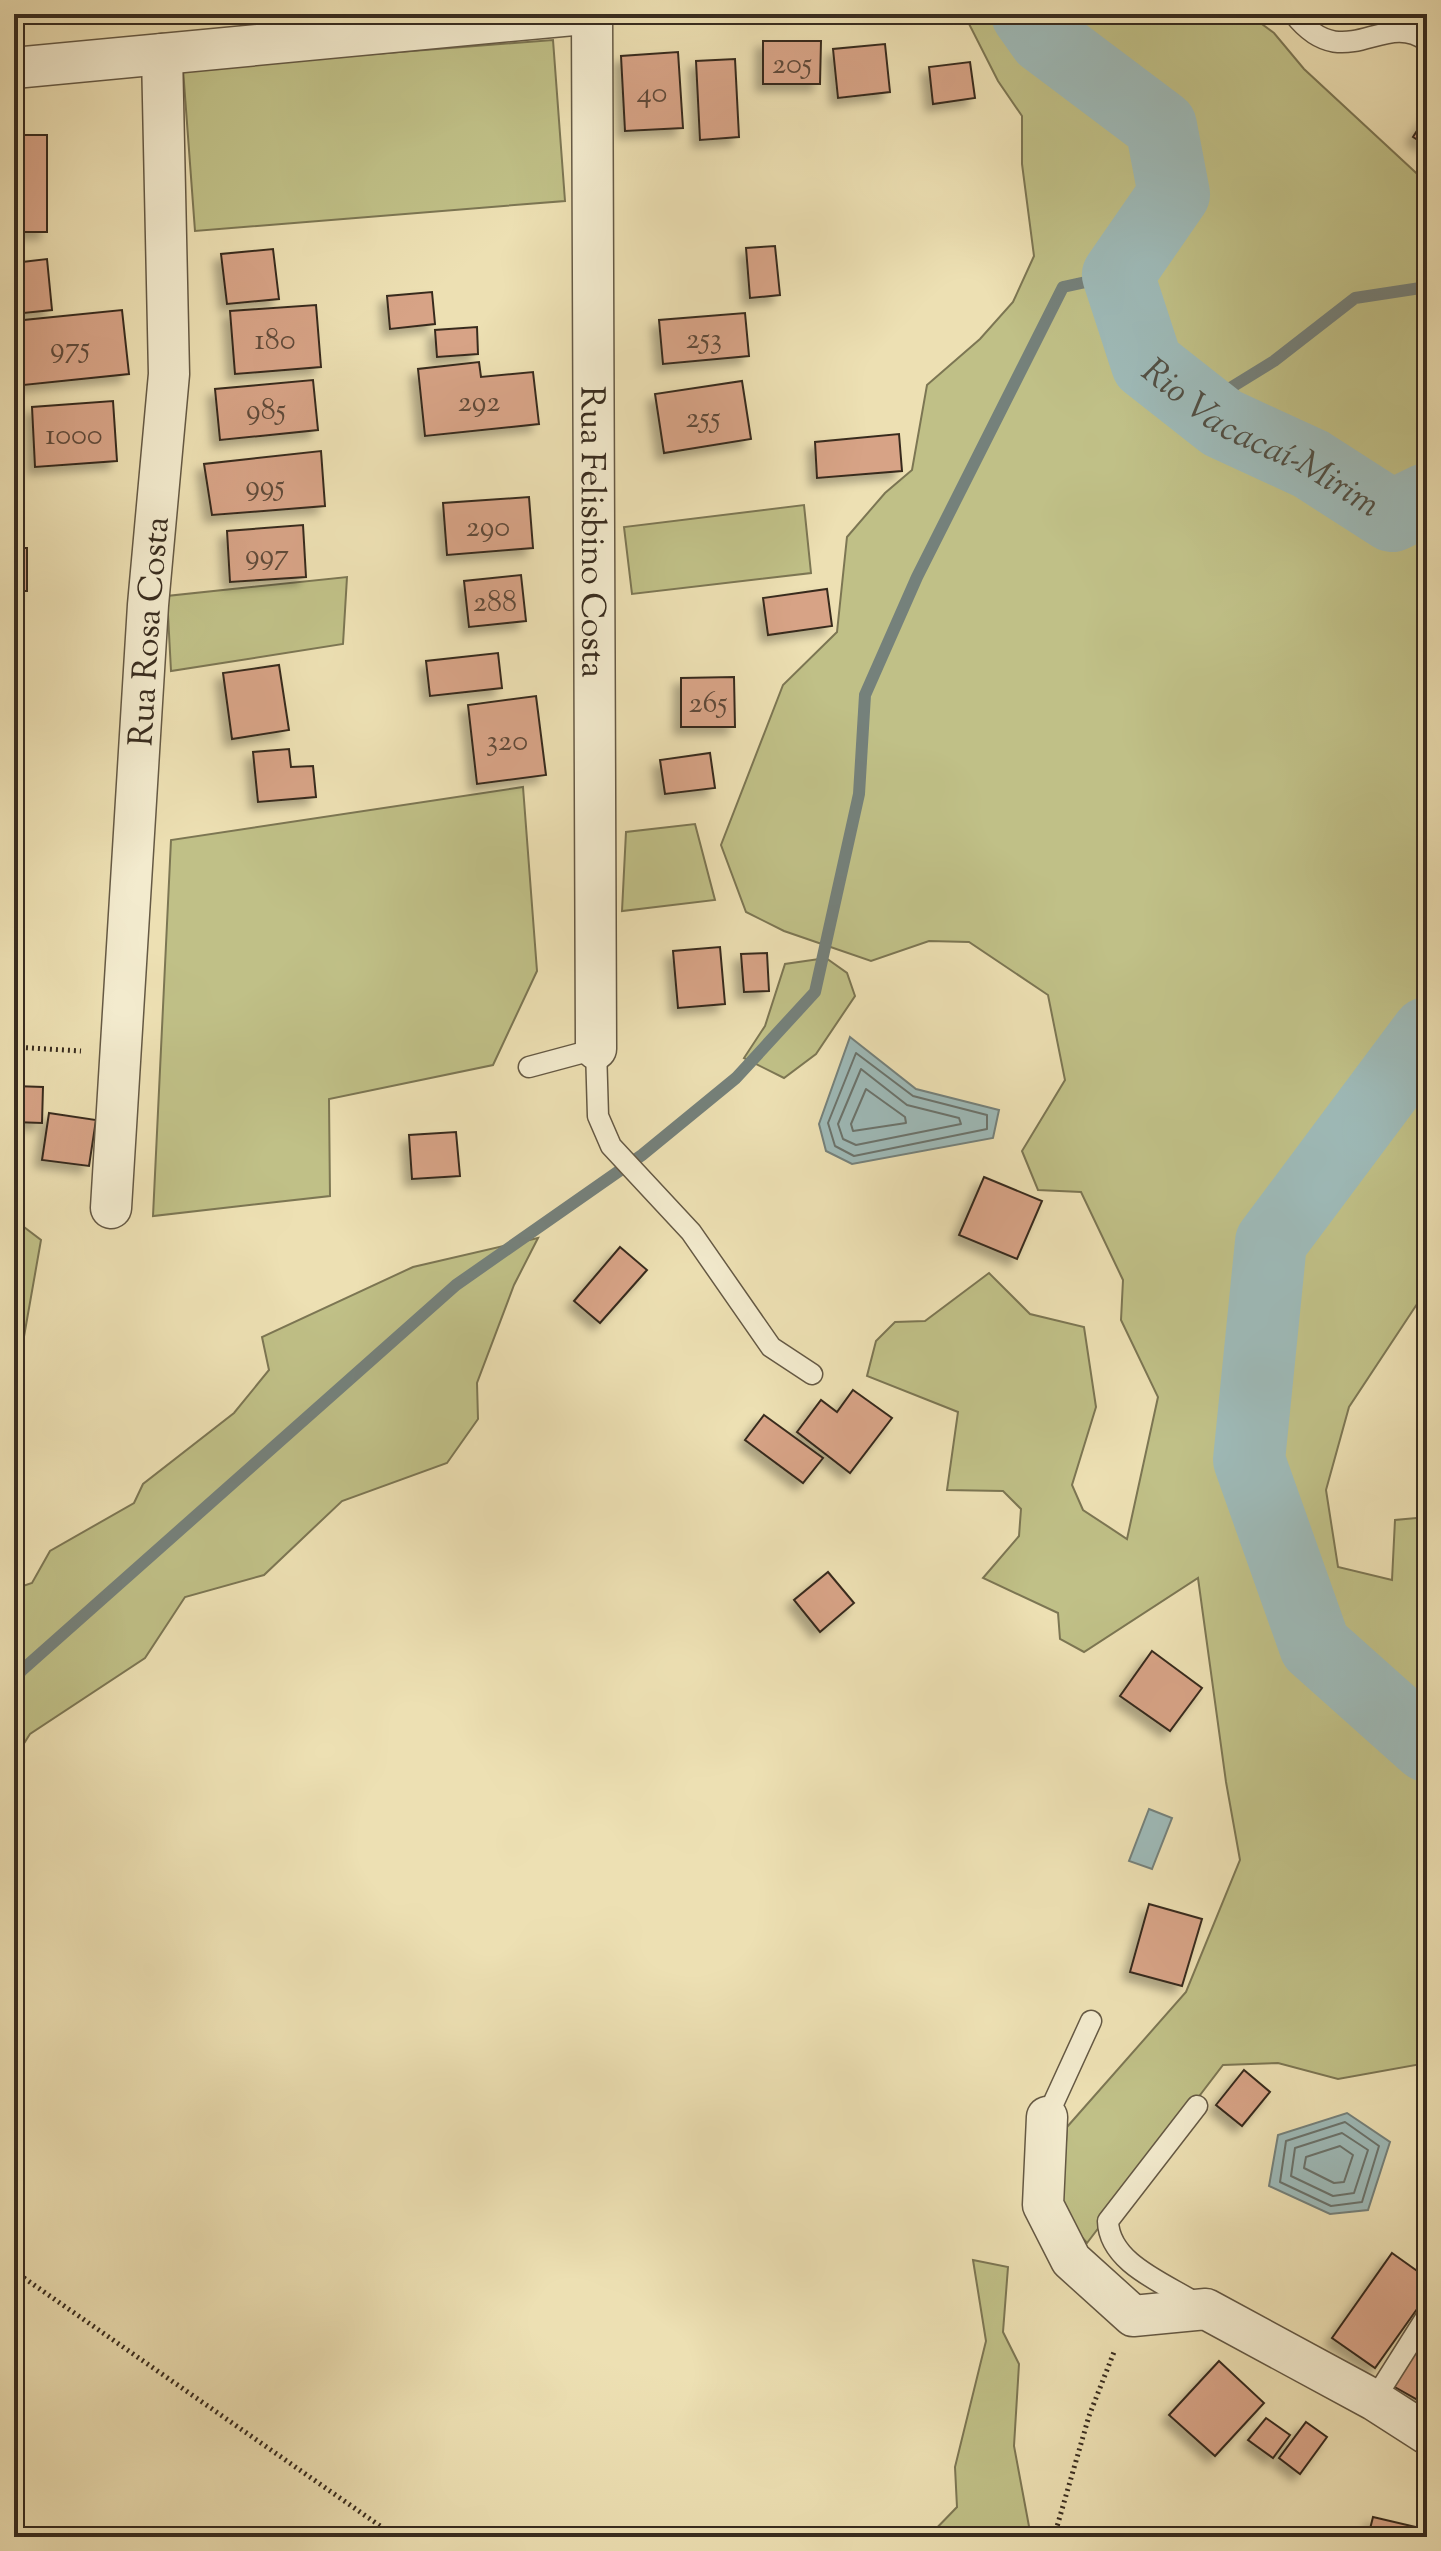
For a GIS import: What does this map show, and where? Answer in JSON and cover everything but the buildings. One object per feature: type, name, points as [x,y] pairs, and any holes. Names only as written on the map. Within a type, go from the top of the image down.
[{"type":"street","points":[[14,68],[584,14]]},
{"type":"street","name":"Rua Felisbino Costa","points":[[592,14],[596,1049]]},
{"type":"street","name":"Rua Rosa Costa","points":[[111,1208],[148,605],[169,374],[162,54]]},
{"type":"street","points":[[1047,2117],[1043,2205],[1071,2260],[1133,2316],[1206,2309],[1374,2400],[1427,2434]]},
{"type":"lane","points":[[1294,14],[1309,33],[1342,44],[1397,31],[1420,35],[1427,41]]},
{"type":"lane","points":[[529,1067],[596,1049],[598,1116],[611,1146],[691,1232],[771,1347],[812,1374]]},
{"type":"lane","points":[[1047,2117],[1091,2021]]},
{"type":"lane","points":[[1197,2106],[1108,2221],[1109,2235],[1119,2255],[1206,2309]]},
{"type":"lane","points":[[1374,2400],[1427,2316]]},
{"type":"path","points":[[14,1047],[121,1053]]},
{"type":"path","points":[[14,2271],[396,2537]]},
{"type":"path","points":[[1054,2537],[1089,2416],[1113,2354],[1133,2316]]},
{"type":"green space","points":[[964,14],[1157,14],[1159,22],[1255,19],[1274,33],[1304,69],[1427,183],[1427,1289],[1349,1407],[1326,1490],[1338,1567],[1392,1580],[1395,1520],[1427,1517],[1427,2063],[1338,2079],[1278,2063],[1223,2065],[1087,2243],[1074,2228],[1062,2202],[1067,2127],[1186,1992],[1240,1860],[1198,1578],[1084,1652],[1060,1639],[1058,1613],[983,1578],[1019,1536],[1021,1509],[1003,1491],[947,1490],[958,1412],[867,1376],[876,1341],[895,1322],[925,1321],[989,1273],[1030,1314],[1084,1327],[1096,1407],[1072,1485],[1083,1510],[1127,1539],[1158,1397],[1121,1320],[1123,1280],[1081,1192],[1038,1190],[1022,1151],[1065,1080],[1048,995],[969,942],[929,941],[871,961],[784,931],[746,912],[721,845],[783,685],[837,632],[847,537],[885,493],[912,470],[927,385],[980,339],[1013,302],[1034,256],[1022,164],[1022,116],[998,81]]},
{"type":"green space","points":[[553,40],[565,201],[195,231],[183,69]]},
{"type":"green space","points":[[804,505],[811,573],[632,594],[624,527]]},
{"type":"green space","points":[[347,577],[343,644],[171,671],[167,596]]},
{"type":"green space","points":[[523,787],[537,971],[493,1065],[329,1099],[330,1196],[153,1216],[171,840]]},
{"type":"green space","points":[[695,824],[715,900],[622,911],[626,832]]},
{"type":"green space","points":[[826,958],[847,973],[855,996],[816,1054],[784,1078],[744,1058],[765,1026],[785,964]]},
{"type":"green space","points":[[20,1224],[41,1240],[22,1348],[14,1362],[14,1225]]},
{"type":"green space","points":[[538,1238],[514,1285],[477,1383],[478,1419],[447,1463],[342,1501],[264,1575],[185,1597],[145,1658],[30,1734],[14,1759],[14,1589],[32,1583],[50,1551],[134,1503],[143,1484],[234,1413],[269,1370],[262,1337],[413,1267]]},
{"type":"green space","points":[[973,2260],[1008,2267],[1003,2332],[1019,2364],[1014,2446],[1031,2537],[928,2537],[957,2507],[955,2467],[986,2341]]},
{"type":"water","points":[[850,1037],[916,1089],[999,1110],[993,1138],[852,1164],[826,1151],[819,1124]]},
{"type":"water","points":[[1149,1809],[1172,1818],[1152,1869],[1129,1861]]},
{"type":"water","points":[[1347,2113],[1390,2142],[1368,2210],[1330,2214],[1269,2186],[1278,2135]]},
{"type":"waterway","name":"Rio Vacacaí-Mirim","points":[[1027,14],[1044,38],[1161,126],[1174,194],[1118,275],[1147,364],[1222,423],[1311,464],[1392,516],[1427,499]]},
{"type":"waterway","points":[[14,1683],[21,1671],[456,1285],[642,1155],[736,1078],[815,992],[859,794],[865,695],[917,577],[1063,287],[1118,275]]},
{"type":"waterway","points":[[1201,406],[1274,361],[1355,298],[1427,287]]},
{"type":"waterway","name":"Rio Vacacaí-Mirim","points":[[1427,1033],[1271,1242],[1249,1460],[1315,1646],[1427,1746]]}]
